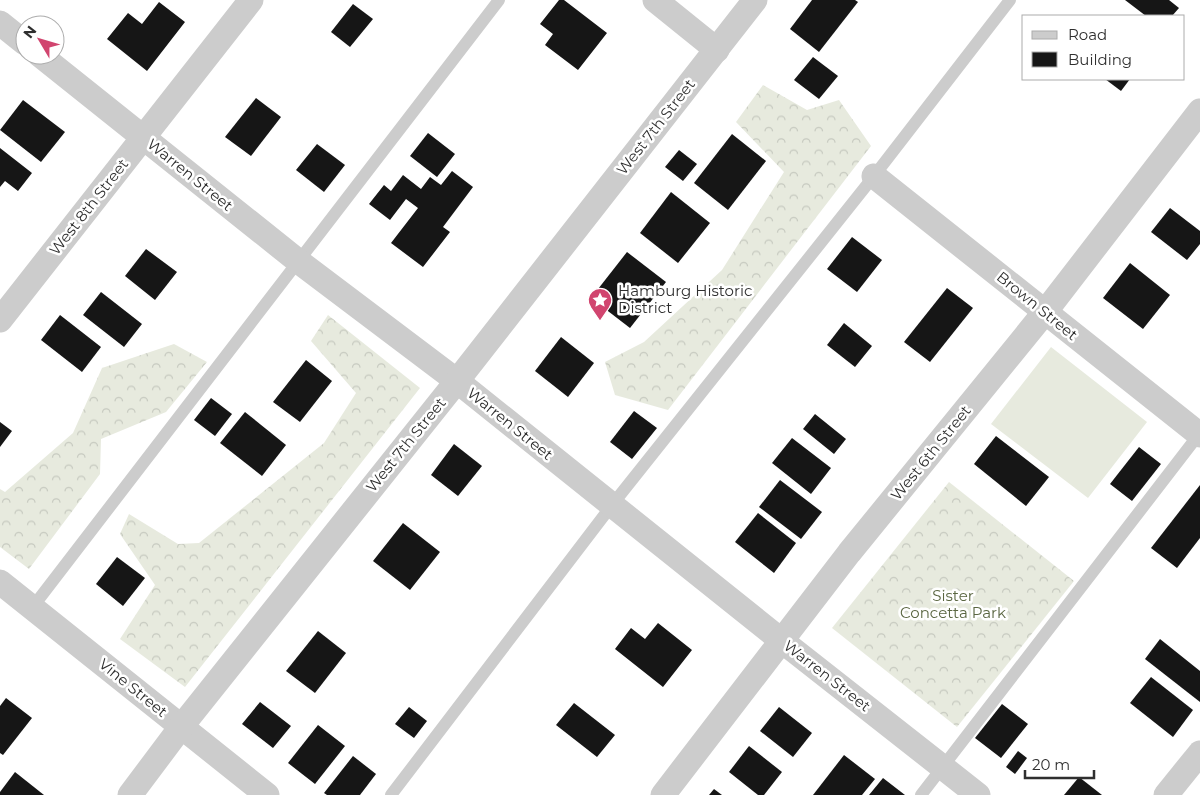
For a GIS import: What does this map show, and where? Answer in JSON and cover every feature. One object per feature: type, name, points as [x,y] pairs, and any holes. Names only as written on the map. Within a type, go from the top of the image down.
[{"type":"street","name":"West 8th Street","points":[[0,320],[252,0]]},
{"type":"street","points":[[655,0],[716,50]]},
{"type":"street","name":"West 7th Street","points":[[130,795],[181,727],[457,381],[755,0]]},
{"type":"street","points":[[0,23],[15,35]]},
{"type":"street","name":"Warren Street","points":[[53,65],[298,261],[457,381],[978,795]]},
{"type":"street","name":"West 6th Street","points":[[663,795],[850,553],[1045,312],[1200,111]]},
{"type":"street","name":"Brown Street","points":[[874,176],[1200,434]]},
{"type":"street","name":"Vine Street","points":[[0,582],[266,795]]},
{"type":"street","points":[[1166,795],[1200,753]]},
{"type":"lane","points":[[32,608],[498,0]]},
{"type":"lane","points":[[391,795],[612,505],[874,176],[1010,0]]},
{"type":"lane","points":[[920,795],[1200,434]]},
{"type":"green space","points":[[763,85],[807,110],[839,100],[871,146],[668,410],[615,395],[605,362],[644,342],[722,270],[784,172],[736,122]]},
{"type":"green space","points":[[328,315],[420,388],[185,687],[120,639],[155,585],[120,534],[129,514],[178,544],[199,543],[324,443],[356,393],[311,341]]},
{"type":"green space","points":[[174,344],[207,362],[166,412],[101,439],[100,474],[29,569],[0,547],[0,489],[5,492],[73,433],[102,368]]},
{"type":"green space","points":[[1051,347],[1147,422],[1088,498],[991,424]]},
{"type":"green space","name":"Sister Concetta Park","points":[[949,482],[1074,581],[957,727],[832,628]]},
{"type":"building","points":[[559,0],[564,0],[607,33],[578,70],[545,45],[553,34],[540,24]]},
{"type":"building","points":[[812,0],[855,0],[858,2],[819,52],[790,29]]},
{"type":"building","points":[[1125,0],[1169,0],[1179,8],[1173,15],[1145,15]]},
{"type":"building","points":[[159,2],[185,22],[147,71],[107,39],[128,13],[142,24]]},
{"type":"building","points":[[353,4],[373,19],[350,47],[331,32]]},
{"type":"building","points":[[813,57],[838,76],[819,99],[794,80]]},
{"type":"building","points":[[1106,80],[1129,80],[1121,91]]},
{"type":"building","points":[[256,98],[281,117],[251,156],[225,137]]},
{"type":"building","points":[[23,100],[65,132],[41,162],[0,130]]},
{"type":"building","points":[[428,133],[455,154],[437,177],[410,156]]},
{"type":"building","points":[[732,134],[766,161],[728,210],[694,183]]},
{"type":"building","points":[[317,144],[345,165],[324,192],[296,170]]},
{"type":"building","points":[[0,148],[32,173],[18,191],[5,181],[0,187]]},
{"type":"building","points":[[679,150],[697,164],[683,181],[665,167]]},
{"type":"building","points":[[452,171],[473,187],[443,227],[450,232],[423,267],[391,243],[418,208],[406,199],[390,220],[369,204],[384,185],[391,191],[403,175],[421,189],[430,177],[441,185]]},
{"type":"building","points":[[671,192],[710,223],[678,263],[640,233]]},
{"type":"building","points":[[1170,208],[1200,231],[1200,244],[1187,260],[1151,232]]},
{"type":"building","points":[[852,237],[882,260],[857,292],[827,269]]},
{"type":"building","points":[[146,249],[177,272],[155,300],[125,276]]},
{"type":"building","points":[[627,252],[666,282],[630,328],[591,298]]},
{"type":"building","points":[[1130,263],[1170,295],[1143,329],[1103,298]]},
{"type":"building","points":[[947,288],[973,308],[930,362],[904,342]]},
{"type":"building","points":[[101,292],[142,324],[124,347],[83,315]]},
{"type":"building","points":[[60,315],[101,347],[82,372],[41,340]]},
{"type":"building","points":[[844,323],[872,346],[855,367],[827,345]]},
{"type":"building","points":[[561,337],[594,363],[568,397],[535,371]]},
{"type":"building","points":[[306,360],[332,381],[300,422],[273,402]]},
{"type":"building","points":[[211,398],[232,414],[215,436],[194,420]]},
{"type":"building","points":[[634,411],[657,428],[632,459],[610,442]]},
{"type":"building","points":[[245,412],[286,445],[262,476],[220,443]]},
{"type":"building","points":[[815,414],[846,439],[834,454],[803,429]]},
{"type":"building","points":[[0,422],[12,431],[0,447]]},
{"type":"building","points":[[996,436],[1049,477],[1026,506],[974,464]]},
{"type":"building","points":[[792,438],[831,468],[811,494],[772,463]]},
{"type":"building","points":[[454,444],[482,466],[458,496],[431,475]]},
{"type":"building","points":[[1139,447],[1161,464],[1132,501],[1110,484]]},
{"type":"building","points":[[780,480],[822,512],[801,539],[759,507]]},
{"type":"building","points":[[1200,485],[1200,538],[1177,568],[1151,548]]},
{"type":"building","points":[[758,513],[796,543],[774,573],[735,542]]},
{"type":"building","points":[[403,523],[440,552],[410,590],[373,561]]},
{"type":"building","points":[[117,557],[145,578],[123,606],[96,584]]},
{"type":"building","points":[[658,623],[692,650],[663,687],[615,649],[631,628],[645,639]]},
{"type":"building","points":[[318,631],[346,653],[315,693],[286,671]]},
{"type":"building","points":[[1160,639],[1200,671],[1200,702],[1145,659]]},
{"type":"building","points":[[1151,677],[1193,710],[1173,737],[1130,703]]},
{"type":"building","points":[[6,698],[32,718],[3,755],[0,753],[0,706]]},
{"type":"building","points":[[260,702],[291,726],[273,748],[242,724]]},
{"type":"building","points":[[574,703],[615,735],[597,757],[556,725]]},
{"type":"building","points":[[1002,704],[1028,724],[1001,758],[975,738]]},
{"type":"building","points":[[409,707],[427,721],[414,738],[395,724]]},
{"type":"building","points":[[779,707],[812,733],[793,757],[760,731]]},
{"type":"building","points":[[318,725],[345,746],[315,784],[288,763]]},
{"type":"building","points":[[749,746],[782,772],[764,795],[758,795],[729,772]]},
{"type":"building","points":[[1018,751],[1027,758],[1015,774],[1006,767]]},
{"type":"building","points":[[844,755],[875,779],[862,795],[813,795]]},
{"type":"building","points":[[353,756],[376,774],[360,795],[327,795],[324,793]]},
{"type":"building","points":[[15,772],[44,795],[0,795],[0,792]]},
{"type":"building","points":[[1079,777],[1102,795],[1064,795]]},
{"type":"building","points":[[883,778],[905,795],[869,795]]},
{"type":"building","points":[[714,789],[722,795],[709,795]]},
{"type":"place","name":"Hamburg Historic District","points":[[600,321]]}]
